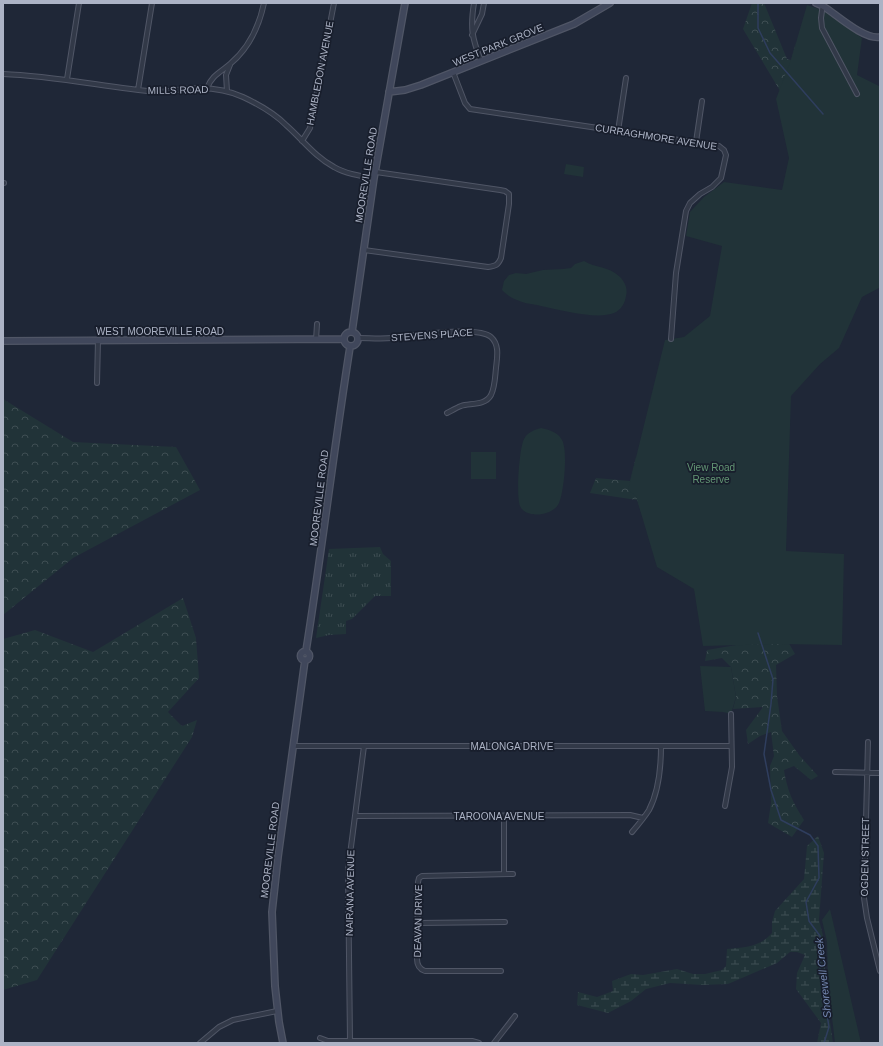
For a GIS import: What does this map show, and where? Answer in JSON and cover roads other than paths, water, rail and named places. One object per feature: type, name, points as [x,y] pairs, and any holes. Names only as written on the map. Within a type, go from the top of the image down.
[{"type":"main road","name":"MOOREVILLE ROAD","points":[[352,332],[374,178],[405,3]]},
{"type":"main road","name":"WEST PARK GROVE","points":[[389,92],[405,90],[574,24],[610,3]]},
{"type":"main road","points":[[816,3],[823,5],[865,36],[875,38],[880,37]]},
{"type":"main road","points":[[352,332],[356,334],[358,338],[356,344],[350,347],[346,345],[343,339],[345,334],[352,332]]},
{"type":"main road","name":"WEST MOOREVILLE ROAD","points":[[3,341],[343,339]]},
{"type":"main road","name":"MOOREVILLE ROAD","points":[[284,1043],[277,1011],[272,912],[304,660],[308,659],[309,656],[309,653],[306,651],[350,347]]},
{"type":"street","points":[[67,80],[79,3]]},
{"type":"street","points":[[138,90],[152,3]]},
{"type":"street","points":[[207,88],[210,81],[218,72],[230,65],[248,45],[261,17],[264,3]]},
{"type":"street","name":"HAMBLEDON AVENUE","points":[[302,140],[310,128],[334,3]]},
{"type":"street","points":[[474,3],[471,22],[472,35],[481,61]]},
{"type":"street","points":[[472,35],[482,14],[484,3]]},
{"type":"street","points":[[823,5],[821,18],[822,28],[857,94]]},
{"type":"street","points":[[227,91],[226,75],[230,65]]},
{"type":"street","name":"CURRAGHMORE AVENUE","points":[[453,72],[465,103],[470,109],[696,142],[719,146],[724,150],[726,155],[721,178],[712,187],[700,194],[690,203],[686,211],[676,273],[671,339]]},
{"type":"street","name":"MILLS ROAD","points":[[3,74],[31,75],[138,90],[163,92],[207,88],[227,91],[242,96],[261,106],[286,124],[317,156],[334,168],[354,175],[374,178]]},
{"type":"street","points":[[618,131],[626,78]]},
{"type":"street","points":[[696,142],[702,101]]},
{"type":"street","points":[[364,250],[488,267],[495,266],[501,258],[510,204],[508,194],[505,191],[376,172]]},
{"type":"street","points":[[316,340],[317,324]]},
{"type":"street","name":"STEVENS PLACE","points":[[358,338],[391,338],[445,332],[483,332],[492,337],[497,346],[497,355],[494,387],[490,396],[484,402],[462,406],[447,413]]},
{"type":"street","points":[[98,340],[98,383]]},
{"type":"street","points":[[725,806],[732,768],[731,714]]},
{"type":"street","name":"OGDEN STREET","points":[[868,742],[864,898],[867,918],[880,971]]},
{"type":"street","name":"MALONGA DRIVE","points":[[293,746],[731,746]]},
{"type":"street","name":"NAIRANA AVENUE","points":[[350,1041],[348,870],[364,746]]},
{"type":"street","points":[[632,832],[643,818],[653,801],[658,781],[661,746]]},
{"type":"street","points":[[835,772],[880,773]]},
{"type":"street","name":"TAROONA AVENUE","points":[[355,816],[630,815],[643,818]]},
{"type":"street","points":[[504,816],[504,874]]},
{"type":"street","name":"DEAVAN DRIVE","points":[[501,971],[421,970],[417,963],[418,882],[419,878],[422,876],[513,874]]},
{"type":"street","points":[[417,923],[505,922]]},
{"type":"street","points":[[200,1043],[219,1027],[233,1020],[277,1011]]},
{"type":"street","points":[[494,1043],[515,1016]]},
{"type":"street","points":[[320,1038],[328,1041],[472,1041],[479,1043]]},
{"type":"waterway","name":"Shorewell Creek","points":[[758,3],[758,28],[770,53],[823,114]]},
{"type":"waterway","name":"Shorewell Creek","points":[[758,633],[773,679],[764,754],[771,790],[781,820],[810,835],[818,846],[819,878],[806,902],[809,921],[820,936],[820,971],[829,1027],[824,1043]]},
{"type":"park label","name":"View Road Reserve","points":[[711,472]]}]
